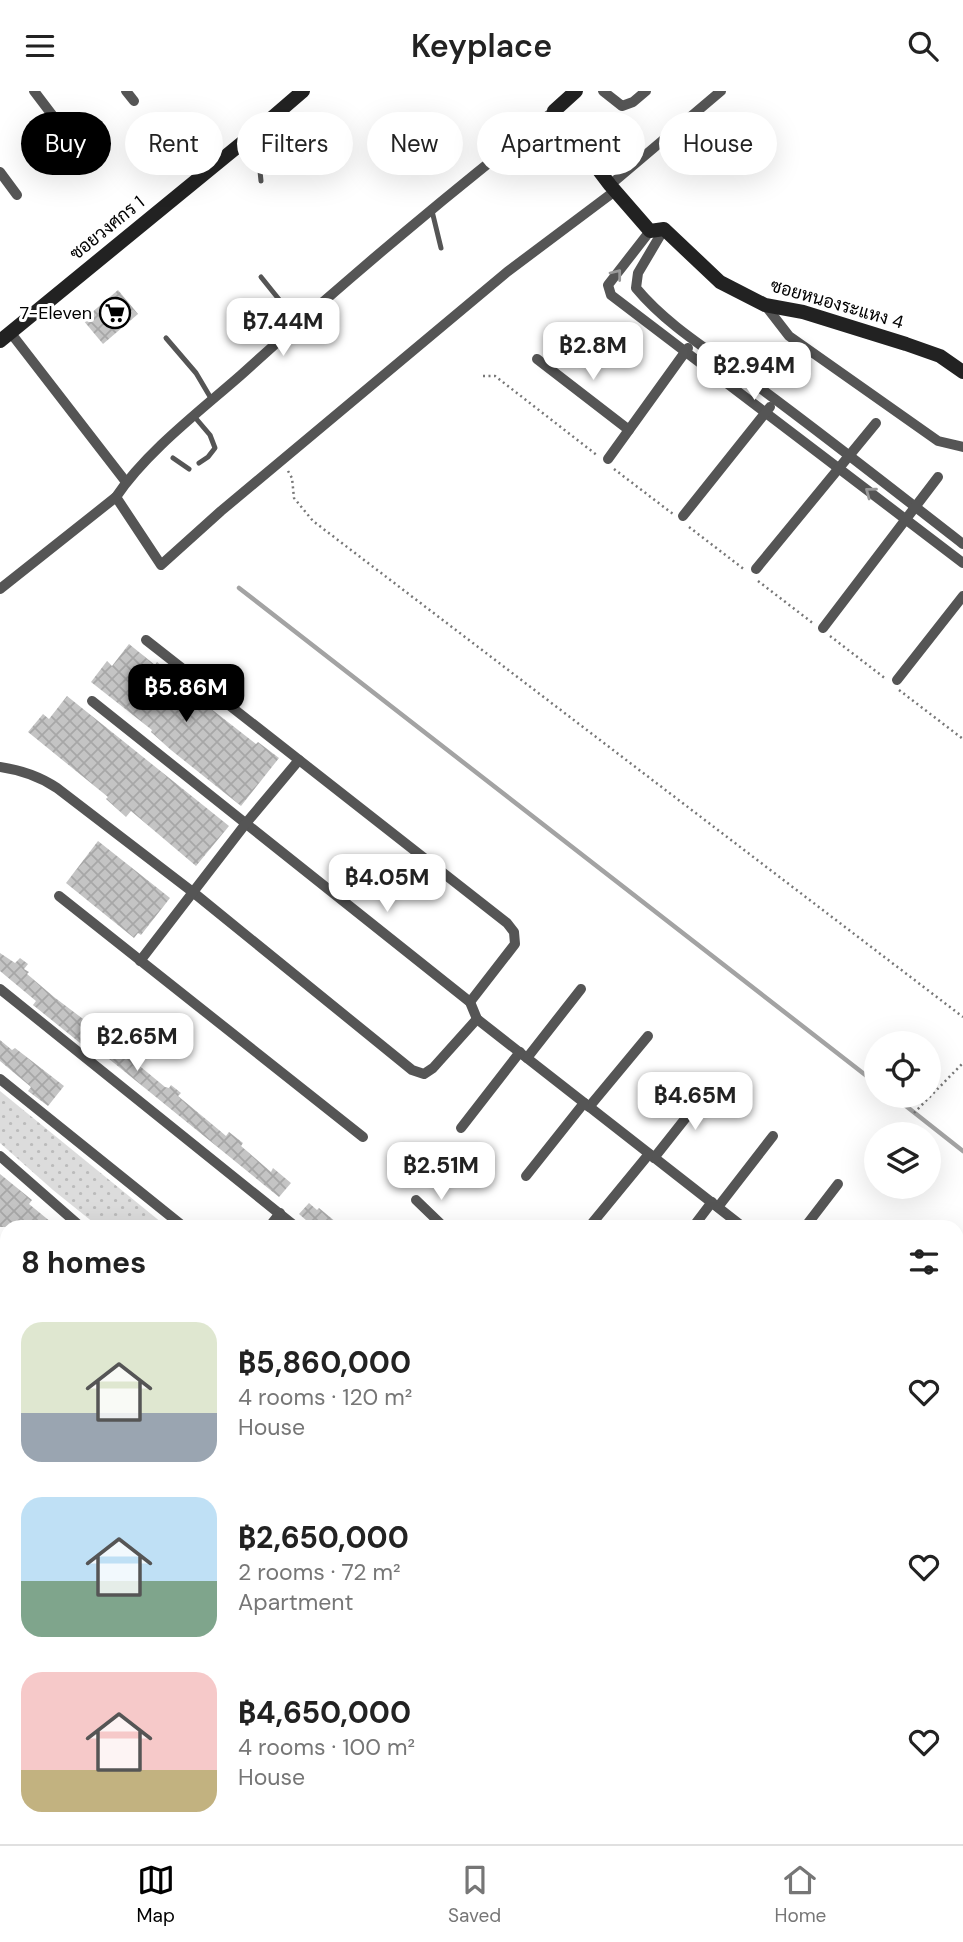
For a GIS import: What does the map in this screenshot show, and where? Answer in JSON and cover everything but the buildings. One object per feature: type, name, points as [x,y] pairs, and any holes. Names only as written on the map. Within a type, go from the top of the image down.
[{"type":"street","points":[[34,91],[50,112]]},
{"type":"street","points":[[126,91],[134,101]]},
{"type":"street","name":"ซอยวงศกร 1","points":[[279,112],[303,91]]},
{"type":"street","points":[[0,589],[116,498],[126,482],[193,415],[432,209],[576,91]]},
{"type":"street","points":[[603,91],[622,107],[646,91]]},
{"type":"street","points":[[116,498],[161,565],[507,272],[613,188],[721,91]]},
{"type":"street","name":"ซอยหนองระแหง 4","points":[[554,111],[613,188],[657,230],[719,282],[765,306],[803,312],[940,356],[963,372]]},
{"type":"street","name":"ซอยวงศกร 1","points":[[5,336],[237,147]]},
{"type":"street","points":[[0,172],[17,195]]},
{"type":"street","points":[[657,230],[638,273],[636,288],[648,302],[694,340],[775,398],[963,544]]},
{"type":"street","points":[[657,230],[608,285],[611,295],[963,563]]},
{"type":"street","points":[[765,306],[789,336],[938,441],[963,447]]},
{"type":"street","points":[[5,336],[126,482]]},
{"type":"street","points":[[606,460],[694,340]]},
{"type":"street","points":[[537,359],[629,430]]},
{"type":"street","points":[[683,516],[767,412],[775,398]]},
{"type":"street","points":[[752,573],[876,423]]},
{"type":"street","points":[[823,628],[938,477]]},
{"type":"street","points":[[894,683],[963,596]]},
{"type":"street","points":[[146,640],[507,923],[514,932],[515,944],[470,1002]]},
{"type":"street","points":[[92,701],[470,1002],[477,1019],[734,1220]]},
{"type":"street","points":[[140,961],[247,822],[299,760]]},
{"type":"street","points":[[0,767],[15,768],[47,781],[194,893],[412,1070],[424,1074],[433,1068],[477,1019]]},
{"type":"street","points":[[59,896],[363,1137]]},
{"type":"street","points":[[0,989],[288,1220]]},
{"type":"street","points":[[461,1128],[580,989]]},
{"type":"street","points":[[526,1176],[648,1036]]},
{"type":"street","points":[[0,1079],[175,1220]]},
{"type":"street","points":[[595,1220],[710,1086]]},
{"type":"street","points":[[700,1220],[773,1136]]},
{"type":"street","points":[[0,1156],[73,1220]]},
{"type":"street","points":[[810,1220],[838,1184]]},
{"type":"street","points":[[416,1201],[436,1220]]},
{"type":"street","points":[[274,1220],[280,1213]]},
{"type":"lane","points":[[260,175],[261,181]]},
{"type":"lane","points":[[432,209],[441,249]]},
{"type":"lane","points":[[261,277],[298,323]]},
{"type":"lane","points":[[166,338],[196,373],[212,401]]},
{"type":"lane","points":[[193,415],[210,435],[215,448],[199,463]]},
{"type":"lane","points":[[173,458],[189,469]]},
{"type":"path","points":[[483,376],[495,376],[606,460]]},
{"type":"path","points":[[282,460],[292,478],[294,498],[313,521],[963,1017]]},
{"type":"path","points":[[614,469],[752,573],[963,739]]},
{"type":"path","points":[[914,1113],[963,1063]]},
{"type":"shaded area","points":[[0,1091],[158,1220],[90,1220],[0,1143]]},
{"type":"waterway","points":[[239,588],[864,1074]]},
{"type":"waterway","points":[[908,1108],[963,1151]]},
{"type":"place","name":"7-Eleven","points":[[115,313]]}]
